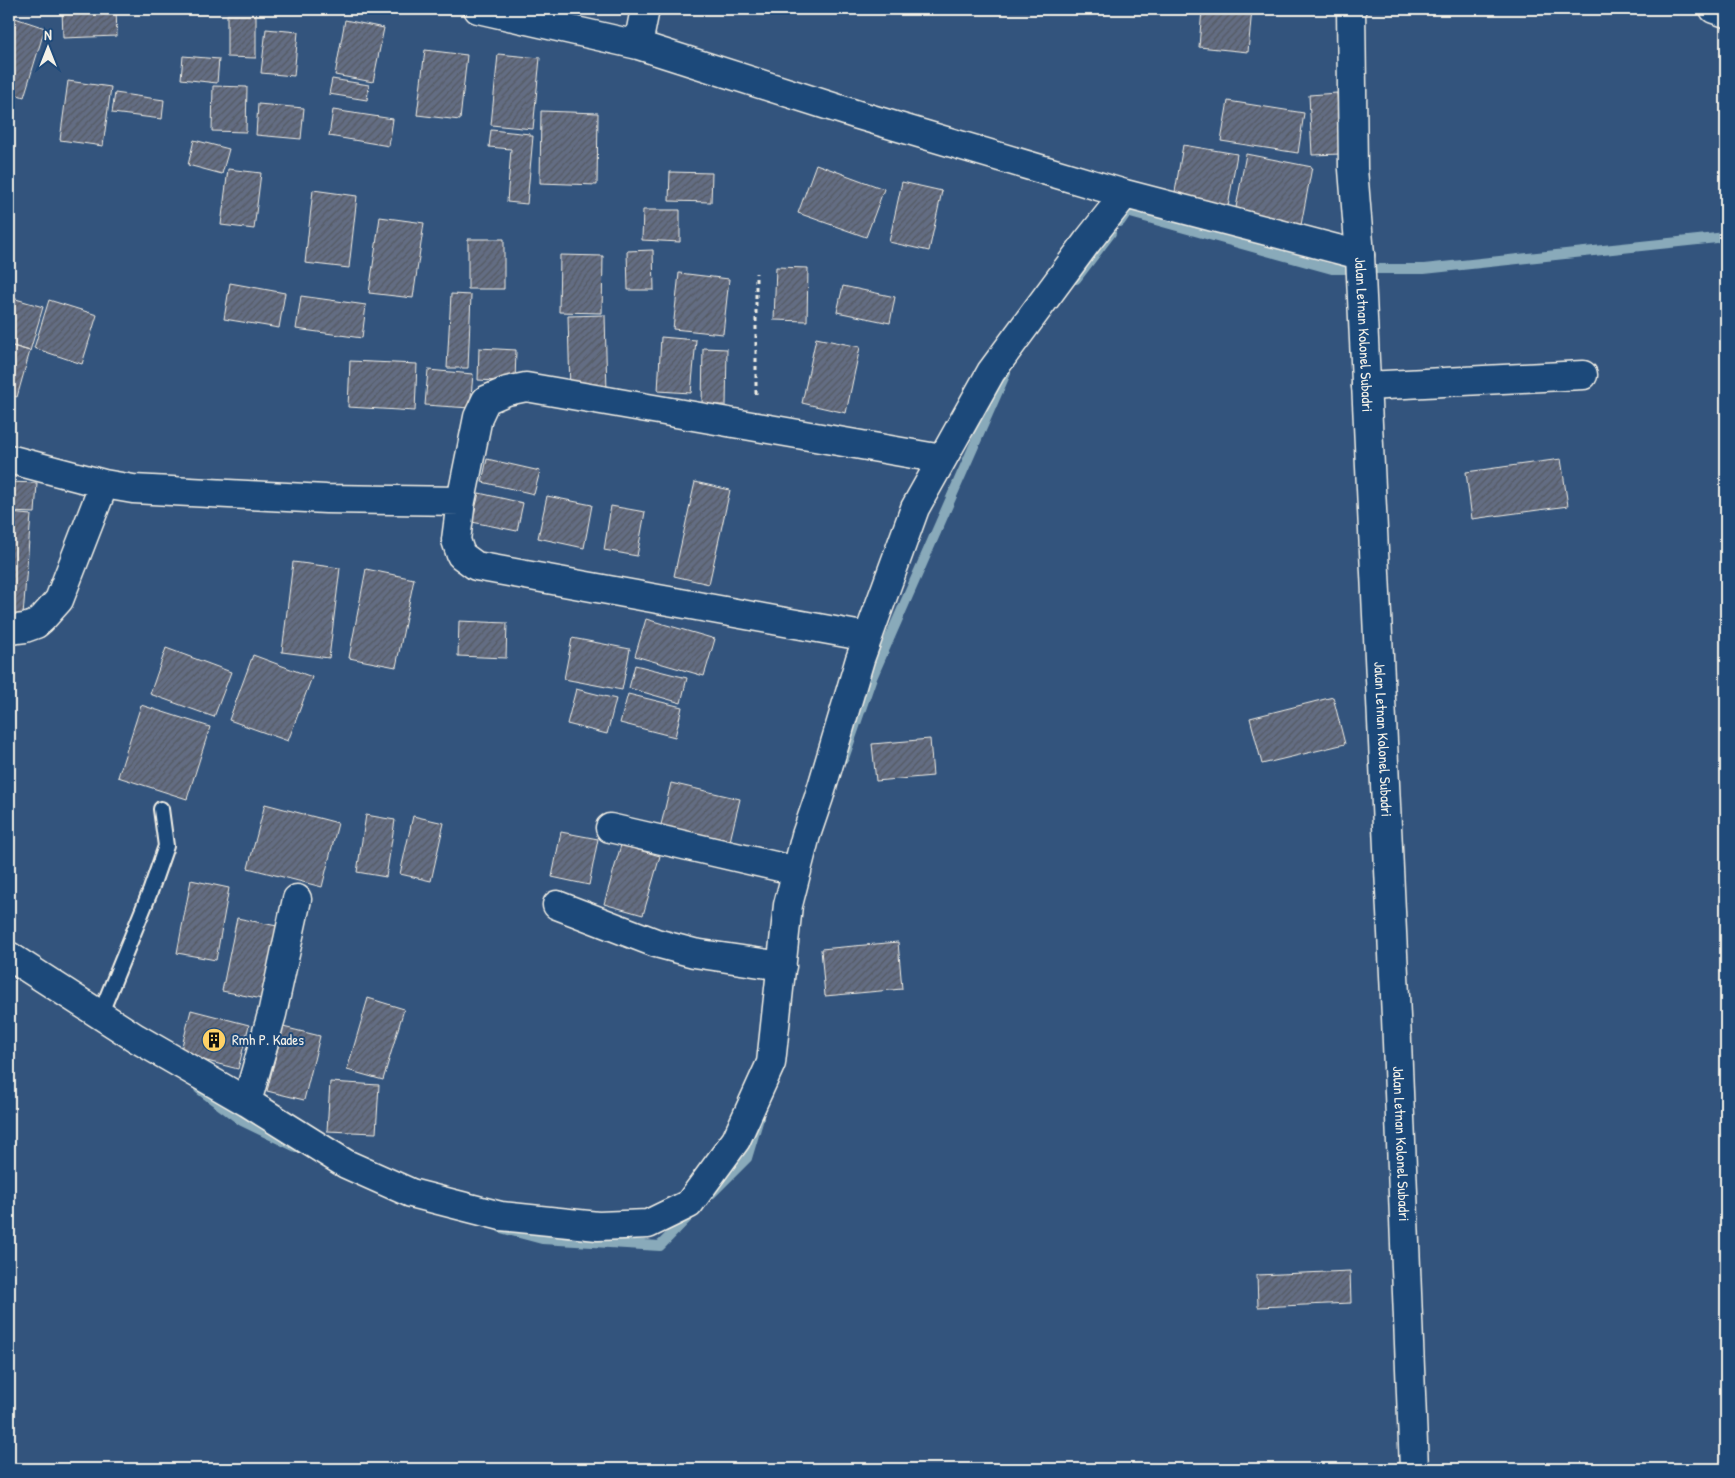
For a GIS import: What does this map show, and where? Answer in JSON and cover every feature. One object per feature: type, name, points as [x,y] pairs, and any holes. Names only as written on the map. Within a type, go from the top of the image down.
[{"type":"street","points":[[478,9],[638,45],[858,115],[1125,194],[1360,256]]},
{"type":"street","points":[[638,45],[645,9]]},
{"type":"street","name":"Jalan Letnan Kolonel Subadri","points":[[1351,9],[1353,170],[1360,256],[1396,1007],[1414,1469]]},
{"type":"street","points":[[1714,9],[1726,13]]},
{"type":"street","points":[[9,956],[136,1038],[247,1102],[346,1164],[412,1193],[501,1216],[598,1226],[648,1224],[689,1204],[736,1140],[772,1063],[788,905],[806,835],[860,659],[915,508],[991,372],[1125,194]]},
{"type":"street","points":[[1366,386],[1583,375]]},
{"type":"street","points":[[868,637],[476,566],[461,555],[456,540],[461,501],[478,417],[486,400],[506,391],[526,387],[942,459]]},
{"type":"street","points":[[9,459],[104,484],[133,489],[316,498],[461,501]]},
{"type":"street","points":[[9,630],[25,628],[36,624],[58,600],[104,484]]},
{"type":"street","points":[[610,828],[797,871]]},
{"type":"street","points":[[247,1102],[272,1014],[297,899]]},
{"type":"street","points":[[557,905],[656,943],[694,953],[782,966]]},
{"type":"lane","points":[[100,1015],[150,892],[166,846],[160,809]]},
{"type":"path","points":[[756,274],[756,428]]},
{"type":"building","points":[[62,9],[116,9],[117,36],[63,38]]},
{"type":"building","points":[[1202,9],[1252,9],[1248,52],[1199,47]]},
{"type":"building","points":[[227,15],[256,15],[256,58],[227,57]]},
{"type":"building","points":[[9,16],[45,28],[24,97],[9,92]]},
{"type":"building","points":[[345,20],[384,28],[373,82],[335,75]]},
{"type":"building","points":[[266,29],[298,32],[294,76],[261,73]]},
{"type":"building","points":[[425,50],[467,55],[460,120],[417,115]]},
{"type":"building","points":[[498,54],[540,58],[533,129],[491,125]]},
{"type":"building","points":[[183,56],[219,59],[217,83],[181,79]]},
{"type":"building","points":[[332,79],[369,85],[367,100],[329,94]]},
{"type":"building","points":[[68,81],[111,87],[103,146],[60,140]]},
{"type":"building","points":[[213,86],[247,87],[246,132],[212,131]]},
{"type":"building","points":[[115,93],[164,100],[162,119],[112,113]]},
{"type":"building","points":[[1337,93],[1341,154],[1312,155],[1309,95]]},
{"type":"building","points":[[1228,101],[1304,113],[1298,153],[1221,141]]},
{"type":"building","points":[[258,104],[304,108],[301,139],[256,135]]},
{"type":"building","points":[[333,110],[393,119],[389,146],[329,136]]},
{"type":"building","points":[[541,111],[598,113],[597,185],[540,183]]},
{"type":"building","points":[[491,130],[530,134],[530,136],[533,136],[527,204],[507,202],[511,149],[489,147]]},
{"type":"building","points":[[194,140],[229,149],[222,174],[188,165]]},
{"type":"building","points":[[1183,145],[1237,154],[1228,207],[1174,198]]},
{"type":"building","points":[[1246,154],[1312,167],[1301,225],[1235,213]]},
{"type":"building","points":[[816,164],[884,189],[866,237],[798,213]]},
{"type":"building","points":[[228,169],[261,173],[254,229],[221,225]]},
{"type":"building","points":[[670,172],[712,173],[711,202],[669,201]]},
{"type":"building","points":[[902,182],[942,191],[929,251],[889,242]]},
{"type":"building","points":[[313,190],[357,196],[349,268],[305,263]]},
{"type":"building","points":[[643,210],[680,210],[680,242],[642,240]]},
{"type":"building","points":[[380,217],[424,223],[413,298],[369,293]]},
{"type":"building","points":[[468,239],[504,239],[504,289],[468,289]]},
{"type":"building","points":[[653,250],[654,290],[628,290],[627,251]]},
{"type":"building","points":[[560,255],[603,256],[602,313],[559,312]]},
{"type":"building","points":[[776,267],[808,268],[807,321],[774,320]]},
{"type":"building","points":[[679,273],[729,279],[723,334],[673,329]]},
{"type":"building","points":[[230,283],[285,293],[279,328],[224,319]]},
{"type":"building","points":[[843,286],[895,297],[890,323],[837,312]]},
{"type":"building","points":[[451,294],[471,295],[468,368],[447,368]]},
{"type":"building","points":[[301,296],[366,305],[362,338],[296,329]]},
{"type":"building","points":[[9,297],[43,307],[30,351],[9,345]]},
{"type":"building","points":[[49,300],[97,315],[82,364],[34,348]]},
{"type":"building","points":[[605,315],[607,393],[570,393],[568,316]]},
{"type":"building","points":[[661,337],[696,340],[691,393],[658,391]]},
{"type":"building","points":[[816,338],[860,347],[846,413],[802,403]]},
{"type":"building","points":[[9,345],[30,351],[17,397],[9,394]]},
{"type":"building","points":[[479,348],[516,350],[515,382],[478,380]]},
{"type":"building","points":[[703,348],[727,349],[726,405],[702,405]]},
{"type":"building","points":[[350,361],[417,364],[415,411],[348,407]]},
{"type":"building","points":[[428,370],[473,374],[470,408],[425,405]]},
{"type":"building","points":[[487,459],[540,471],[534,494],[482,482]]},
{"type":"building","points":[[1561,459],[1568,506],[1472,519],[1466,472]]},
{"type":"building","points":[[9,482],[37,483],[35,513],[9,512]]},
{"type":"building","points":[[695,482],[730,490],[709,584],[674,576]]},
{"type":"building","points":[[479,493],[523,503],[517,531],[472,522]]},
{"type":"building","points":[[547,496],[592,505],[584,548],[538,538]]},
{"type":"building","points":[[611,506],[645,512],[637,556],[604,550]]},
{"type":"building","points":[[9,513],[31,515],[22,628],[9,627]]},
{"type":"building","points":[[293,562],[340,568],[329,658],[282,652]]},
{"type":"building","points":[[366,569],[414,579],[396,667],[349,658]]},
{"type":"building","points":[[646,619],[715,639],[704,676],[635,656]]},
{"type":"building","points":[[459,621],[507,623],[506,658],[458,656]]},
{"type":"building","points":[[572,638],[630,649],[622,690],[564,679]]},
{"type":"building","points":[[166,648],[231,672],[214,717],[150,694]]},
{"type":"building","points":[[253,655],[312,677],[288,741],[229,720]]},
{"type":"building","points":[[635,665],[687,678],[681,703],[629,688]]},
{"type":"building","points":[[576,689],[616,699],[607,734],[567,724]]},
{"type":"building","points":[[628,694],[682,707],[675,737],[620,723]]},
{"type":"building","points":[[1333,697],[1345,744],[1262,764],[1250,718]]},
{"type":"building","points":[[141,705],[210,727],[187,799],[118,777]]},
{"type":"building","points":[[930,739],[933,776],[876,781],[872,744]]},
{"type":"building","points":[[671,783],[740,799],[730,841],[661,825]]},
{"type":"building","points":[[265,804],[338,823],[322,887],[248,868]]},
{"type":"building","points":[[366,815],[395,820],[386,877],[357,872]]},
{"type":"building","points":[[413,816],[444,823],[431,881],[400,874]]},
{"type":"building","points":[[561,832],[598,839],[589,885],[552,877]]},
{"type":"building","points":[[621,845],[660,856],[643,915],[604,904]]},
{"type":"building","points":[[191,880],[229,888],[216,960],[177,953]]},
{"type":"building","points":[[237,918],[282,927],[267,1000],[222,991]]},
{"type":"building","points":[[898,942],[902,989],[825,996],[821,949]]},
{"type":"building","points":[[368,998],[404,1009],[383,1080],[347,1070]]},
{"type":"building","name":"Rmh P. Kades","points":[[191,1010],[249,1025],[238,1069],[180,1054]]},
{"type":"building","points":[[283,1027],[320,1036],[304,1100],[267,1091]]},
{"type":"building","points":[[330,1082],[379,1085],[376,1133],[327,1131]]},
{"type":"building","points":[[1350,1271],[1351,1303],[1258,1307],[1257,1275]]},
{"type":"waterway","points":[[1120,222],[1127,212],[1332,269],[1424,269],[1726,237]]},
{"type":"waterway","points":[[1076,279],[1111,233]]},
{"type":"waterway","points":[[844,758],[871,680],[1006,373]]},
{"type":"waterway","points":[[199,1089],[242,1121],[296,1147]]},
{"type":"waterway","points":[[711,1194],[747,1158],[759,1118]]},
{"type":"waterway","points":[[501,1228],[542,1239],[660,1246],[692,1213]]},
{"type":"place","name":"Rmh P. Kades","points":[[214,1040]]}]
